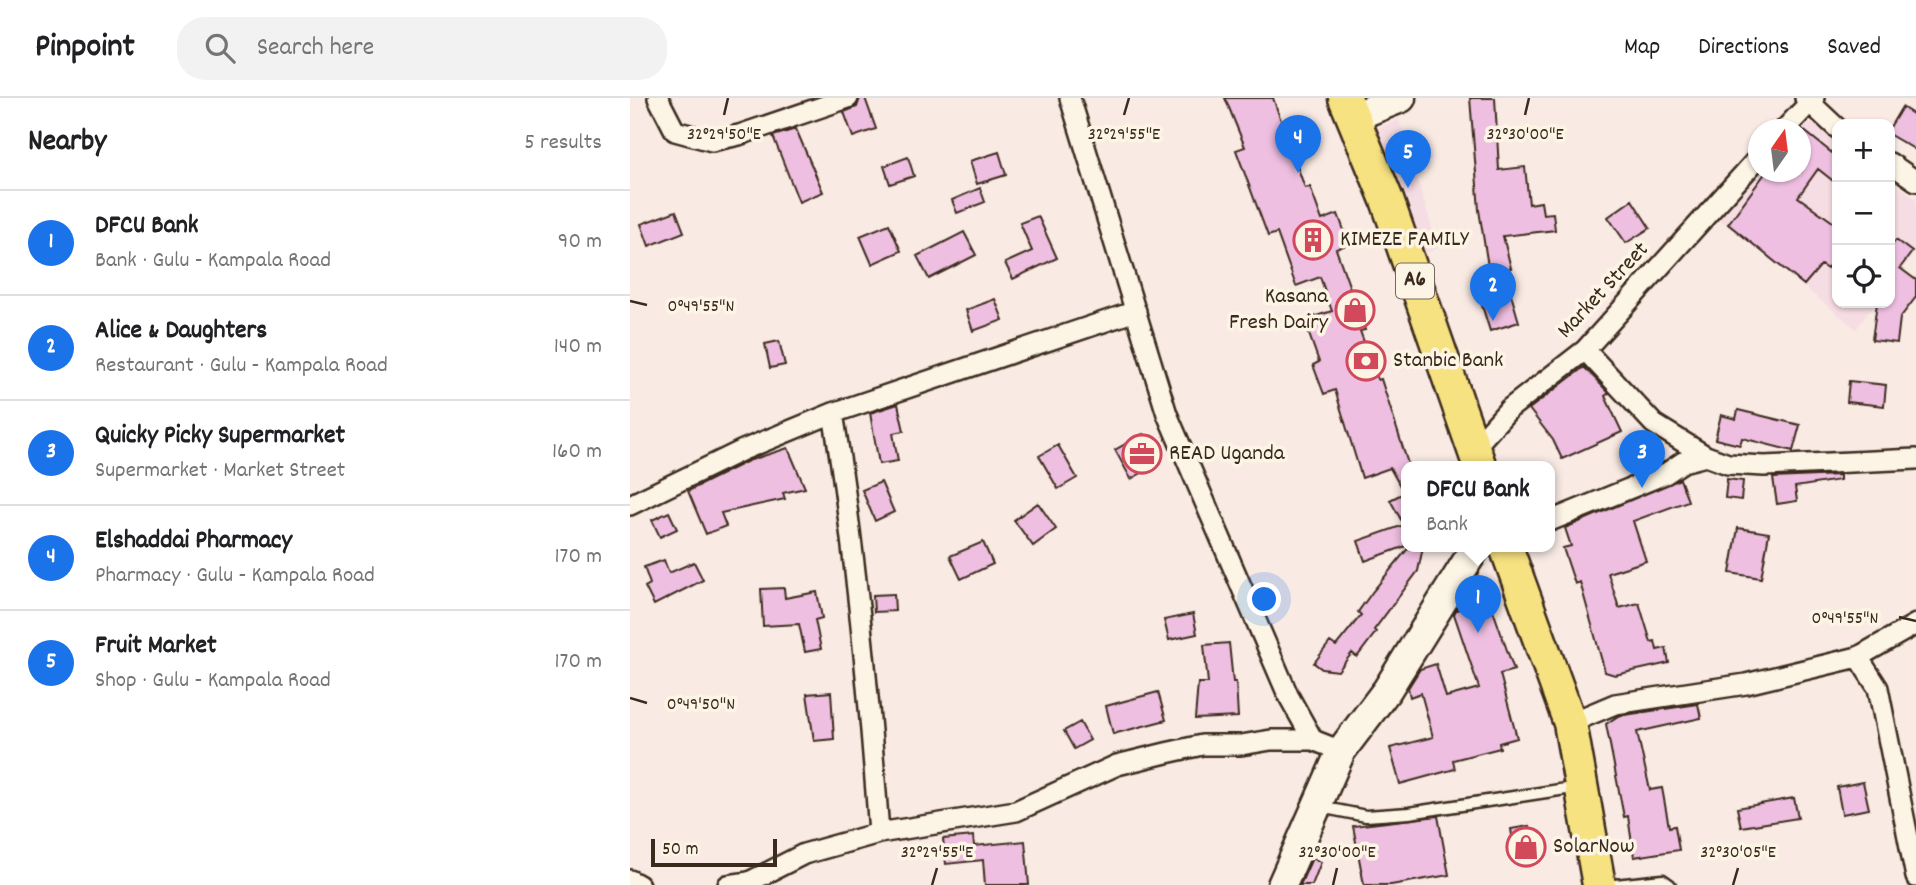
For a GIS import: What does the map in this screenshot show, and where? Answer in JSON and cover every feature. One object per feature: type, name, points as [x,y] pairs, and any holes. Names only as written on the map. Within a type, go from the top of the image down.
[{"type":"main road","name":"A6","points":[[1349,107],[1387,200],[1477,457]]},
{"type":"main road","points":[[1508,552],[1570,723],[1599,885]]},
{"type":"street","points":[[657,98],[675,131],[712,141],[739,135],[848,98]]},
{"type":"street","points":[[1070,98],[1167,414],[1288,695],[1313,740]]},
{"type":"street","points":[[1349,107],[1401,98]]},
{"type":"street","points":[[1793,119],[1809,99],[1832,123]]},
{"type":"street","points":[[1895,166],[1916,181]]},
{"type":"street","name":"Market Street","points":[[1477,457],[1509,409],[1585,350],[1748,170]]},
{"type":"street","points":[[630,505],[743,450],[833,413],[1136,311]]},
{"type":"street","points":[[1585,350],[1654,424],[1706,456],[1728,464],[1764,466],[1916,459]]},
{"type":"street","points":[[833,413],[850,518],[866,652],[879,833]]},
{"type":"street","points":[[1555,519],[1665,474],[1683,462],[1706,456]]},
{"type":"street","points":[[1282,885],[1341,751],[1387,690],[1473,552]]},
{"type":"street","points":[[1570,723],[1615,704],[1746,684],[1857,657],[1916,624]]},
{"type":"street","points":[[1857,657],[1878,688],[1916,877]]},
{"type":"street","points":[[728,885],[749,884],[804,854],[879,833],[1016,811],[1118,765],[1202,745],[1313,740],[1341,751]]},
{"type":"street","points":[[630,880],[639,885]]},
{"type":"lane","points":[[1316,807],[1366,816],[1398,814],[1581,787]]},
{"type":"lane","points":[[1615,885],[1663,880],[1670,885]]},
{"type":"shaded area","points":[[1399,119],[1438,248],[1418,256],[1377,128]]},
{"type":"shaded area","points":[[1811,124],[1819,124],[1832,134],[1832,308],[1872,308],[1856,329],[1717,217],[1749,182],[1811,182]]},
{"type":"shaded area","points":[[1895,183],[1916,199],[1916,250],[1895,278]]},
{"type":"building","points":[[860,98],[865,98],[876,129],[853,137],[844,112],[857,107]]},
{"type":"building","points":[[1225,98],[1273,98],[1305,188],[1310,187],[1322,220],[1338,214],[1349,244],[1336,249],[1365,330],[1360,331],[1378,380],[1381,379],[1407,461],[1401,461],[1401,488],[1390,468],[1362,478],[1335,390],[1324,394],[1313,365],[1319,362],[1304,320],[1332,311],[1320,277],[1296,286],[1277,233],[1268,236],[1236,150],[1245,147]]},
{"type":"building","points":[[1470,98],[1495,98],[1499,170],[1525,167],[1529,204],[1541,202],[1543,214],[1553,213],[1555,230],[1503,236],[1511,268],[1504,270],[1519,322],[1490,331],[1475,283],[1490,279],[1479,210]]},
{"type":"building","points":[[1902,107],[1916,116],[1916,150],[1895,138],[1895,119]]},
{"type":"building","points":[[796,129],[823,192],[799,202],[773,136]]},
{"type":"building","points":[[1811,136],[1832,153],[1832,180],[1818,169],[1811,179]]},
{"type":"building","points":[[999,152],[1006,175],[977,184],[970,161]]},
{"type":"building","points":[[908,157],[914,176],[890,184],[884,166]]},
{"type":"building","points":[[1759,182],[1809,182],[1798,197],[1832,221],[1832,262],[1827,269],[1821,265],[1804,285],[1728,224]]},
{"type":"building","points":[[980,188],[985,202],[957,213],[952,200]]},
{"type":"building","points":[[1632,200],[1650,228],[1626,243],[1608,217]]},
{"type":"building","points":[[676,211],[684,232],[649,246],[641,224]]},
{"type":"building","points":[[1038,216],[1057,258],[1013,279],[1005,263],[1032,251],[1020,223]]},
{"type":"building","points":[[889,224],[901,251],[872,264],[860,236]]},
{"type":"building","points":[[964,232],[976,255],[929,279],[917,256]]},
{"type":"building","points":[[1895,241],[1912,252],[1900,268],[1916,280],[1916,297],[1900,318],[1897,343],[1872,340],[1876,308],[1895,308]]},
{"type":"building","points":[[995,299],[1003,320],[973,331],[966,310]]},
{"type":"building","points":[[779,341],[785,365],[770,368],[765,344]]},
{"type":"building","points":[[1584,367],[1609,393],[1605,396],[1622,432],[1562,459],[1553,440],[1529,409]]},
{"type":"building","points":[[1849,381],[1886,385],[1884,406],[1847,402]]},
{"type":"building","points":[[898,404],[904,431],[893,433],[898,461],[879,464],[870,413]]},
{"type":"building","points":[[1738,410],[1800,425],[1793,451],[1742,438],[1740,445],[1715,439],[1721,415],[1736,419]]},
{"type":"building","points":[[1143,434],[1159,463],[1131,479],[1115,450]]},
{"type":"building","points":[[1058,445],[1077,478],[1058,489],[1039,456]]},
{"type":"building","points":[[788,448],[805,488],[783,493],[785,499],[721,513],[726,526],[706,534],[688,491],[748,461]]},
{"type":"building","points":[[1840,475],[1840,480],[1795,487],[1797,501],[1777,504],[1773,478]]},
{"type":"building","points":[[1680,479],[1688,501],[1633,521],[1646,561],[1608,573],[1619,608],[1639,603],[1651,642],[1655,641],[1657,650],[1666,648],[1669,663],[1615,675],[1605,672],[1580,582],[1575,584],[1563,548],[1571,546],[1565,528]]},
{"type":"building","points":[[1727,479],[1743,481],[1741,500],[1725,498]]},
{"type":"building","points":[[881,482],[894,512],[875,521],[862,490]]},
{"type":"building","points":[[1401,494],[1401,520],[1390,500]]},
{"type":"building","points":[[1038,503],[1056,529],[1033,546],[1014,520]]},
{"type":"building","points":[[669,512],[677,529],[660,537],[652,520]]},
{"type":"building","points":[[1401,526],[1401,548],[1365,561],[1358,541]]},
{"type":"building","points":[[1738,528],[1769,533],[1761,578],[1730,573]]},
{"type":"building","points":[[983,542],[993,564],[961,579],[950,556]]},
{"type":"building","points":[[1405,552],[1422,552],[1418,571],[1357,657],[1352,653],[1338,671],[1322,669],[1314,663],[1330,642],[1336,646],[1361,615],[1358,612]]},
{"type":"building","points":[[664,560],[669,573],[694,562],[703,580],[654,605],[645,587],[650,584],[644,567]]},
{"type":"building","points":[[784,588],[785,598],[817,592],[822,618],[815,620],[821,649],[805,652],[799,624],[763,626],[761,589]]},
{"type":"building","points":[[894,594],[895,611],[874,612],[873,595]]},
{"type":"building","points":[[1489,599],[1514,670],[1500,674],[1517,738],[1499,743],[1500,748],[1453,760],[1455,769],[1400,784],[1390,748],[1433,737],[1421,693],[1410,697],[1408,688],[1420,669],[1436,664],[1446,697],[1479,688],[1454,614],[1456,610]]},
{"type":"building","points":[[1193,614],[1197,634],[1169,640],[1164,620]]},
{"type":"building","points":[[1229,643],[1233,682],[1236,682],[1238,717],[1195,719],[1198,683],[1208,683],[1204,645]]},
{"type":"building","points":[[831,692],[834,739],[814,741],[807,694]]},
{"type":"building","points":[[1158,692],[1166,720],[1113,734],[1106,706]]},
{"type":"building","points":[[1698,704],[1701,718],[1637,732],[1650,790],[1662,788],[1669,827],[1675,826],[1679,850],[1634,857],[1628,816],[1624,817],[1606,724],[1618,716]]},
{"type":"building","points":[[1080,722],[1090,740],[1074,749],[1064,731]]},
{"type":"building","points":[[1863,782],[1869,809],[1842,814],[1837,787]]},
{"type":"building","points":[[1794,798],[1798,818],[1741,827],[1737,808]]},
{"type":"building","points":[[1438,816],[1449,875],[1391,885],[1364,885],[1353,826]]},
{"type":"building","points":[[1529,826],[1532,852],[1515,854],[1511,829]]},
{"type":"building","points":[[973,836],[974,846],[1025,841],[1029,885],[985,885],[983,860],[946,864],[943,839]]},
{"type":"building","points":[[1312,858],[1321,862],[1312,885],[1300,885]]},
{"type":"place","name":"Elshaddai Pharmacy","points":[[1298,173]]},
{"type":"place","name":"Fruit Market","points":[[1408,188]]},
{"type":"place","name":"KIMEZE FAMILY","points":[[1313,240]]},
{"type":"place","name":"Kasana Fresh Dairy","points":[[1355,310]]},
{"type":"place","name":"Alice & Daughters","points":[[1493,321]]},
{"type":"place","name":"Stanbic Bank","points":[[1366,361]]},
{"type":"place","name":"READ Uganda","points":[[1142,454]]},
{"type":"place","name":"Quicky Picky Supermarket","points":[[1642,488]]},
{"type":"place","name":"DFCU Bank","points":[[1478,633]]},
{"type":"place","name":"SolarNow","points":[[1526,847]]}]
